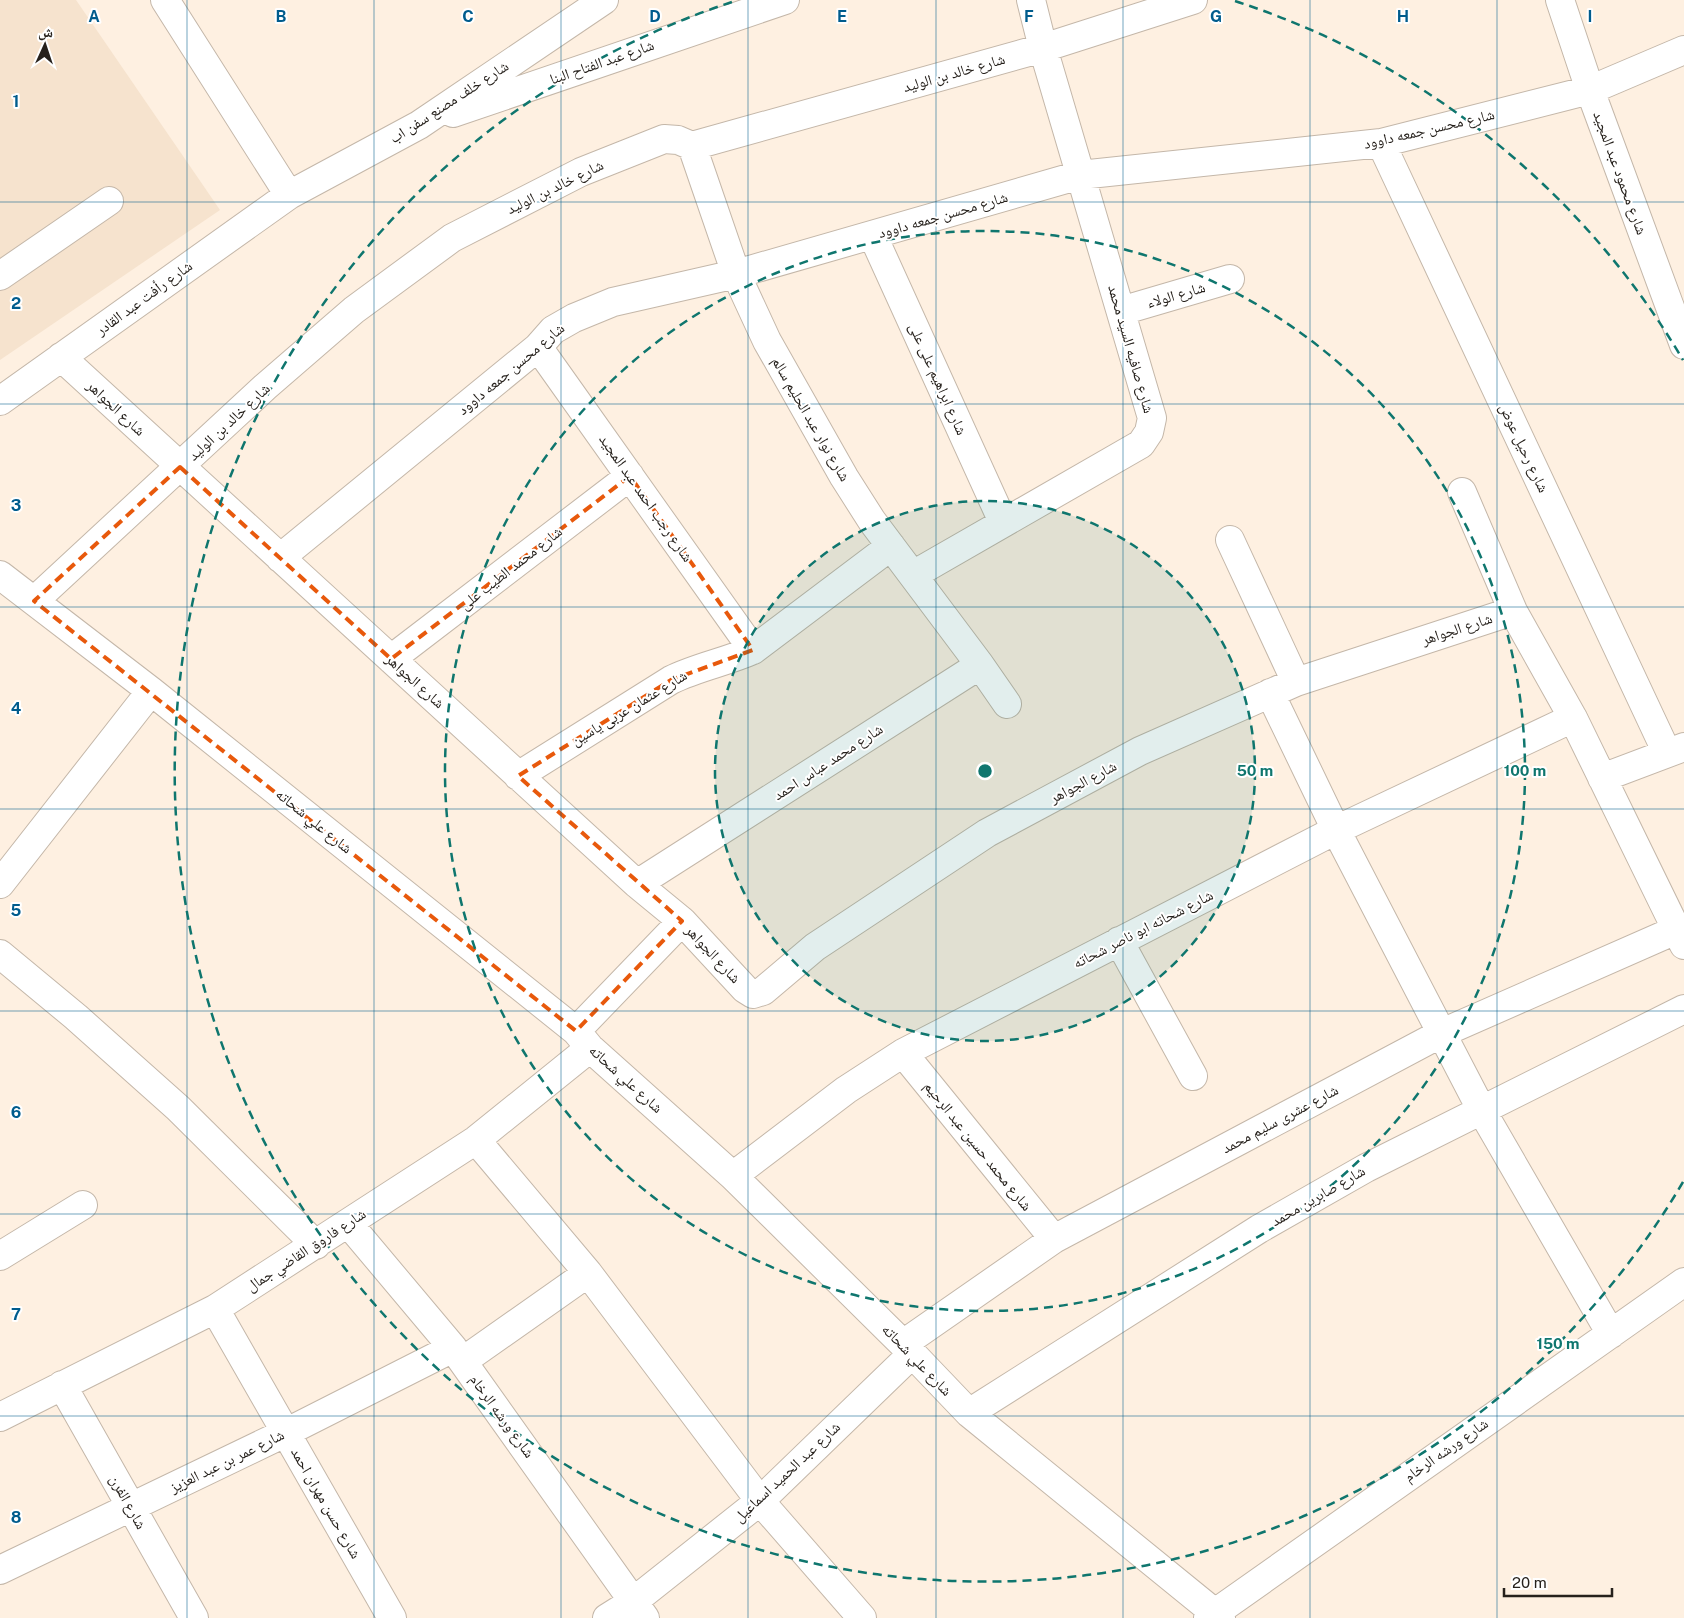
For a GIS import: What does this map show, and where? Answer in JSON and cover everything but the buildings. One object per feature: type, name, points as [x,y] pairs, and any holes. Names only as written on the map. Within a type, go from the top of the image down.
[{"type":"street","points":[[165,0],[289,195]]},
{"type":"street","name":"شارع خلف مصنع سفن اب","points":[[289,195],[419,125],[604,0]]},
{"type":"street","name":"شارع عبد الفتاح البنا","points":[[419,125],[785,0]]},
{"type":"street","name":"شارع صافيه السيد محمد","points":[[913,575],[1141,444],[1149,432],[1152,418],[1150,404],[1043,48],[1032,0]]},
{"type":"street","name":"شارع خالد بن الوليد","points":[[34,601],[265,387],[354,310],[452,238],[581,172],[664,139],[678,140],[692,146],[1043,48],[1193,0]]},
{"type":"street","name":"شارع محمود عبد المجيد","points":[[1560,0],[1590,90],[1684,345]]},
{"type":"street","name":"شارع محسن جمعه داوود","points":[[280,558],[538,347],[553,330],[574,318],[613,302],[736,274],[1080,175],[1381,143],[1590,90],[1684,50]]},
{"type":"street","name":"شارع رحيل عوض","points":[[1381,143],[1676,750]]},
{"type":"street","name":"شارع نوار عبد الحليم سالم","points":[[692,146],[736,274],[767,341],[844,478],[891,546],[980,665]]},
{"type":"street","name":"شارع رأفت عبد القادر","points":[[0,402],[289,195]]},
{"type":"street","points":[[0,276],[109,201]]},
{"type":"street","name":"شارع ابراهيم على على","points":[[873,236],[1003,522]]},
{"type":"street","name":"شارع الولاء","points":[[1121,311],[1230,279]]},
{"type":"street","name":"شارع رجب احمد عبد المجيد","points":[[538,347],[753,650]]},
{"type":"street","name":"شارع الجواهر","points":[[61,357],[518,776],[637,884],[682,921],[745,989],[753,994],[763,991],[815,947],[987,833],[1140,752],[1296,682],[1513,611]]},
{"type":"street","name":"شارع محمد الطيب على","points":[[391,660],[630,476]]},
{"type":"street","points":[[1462,492],[1513,611],[1573,718],[1602,778],[1677,920]]},
{"type":"street","points":[[1230,540],[1296,682]]},
{"type":"street","name":"شارع عثمان عربى ياسين","points":[[518,776],[671,680],[689,671],[728,661],[753,650],[891,546]]},
{"type":"street","name":"شارع علي شحاته","points":[[0,575],[150,691],[583,1040],[733,1176],[908,1349],[969,1413],[1214,1617]]},
{"type":"street","points":[[980,665],[1007,704]]},
{"type":"street","name":"شارع محمد عباس احمد","points":[[637,884],[980,665]]},
{"type":"street","points":[[0,884],[150,691]]},
{"type":"street","points":[[1270,693],[1336,830],[1482,1111],[1611,1334]]},
{"type":"street","name":"شارع شحاته ابو ناصر شحاته","points":[[733,1176],[846,1090],[903,1053],[1336,830],[1573,718]]},
{"type":"street","points":[[1602,778],[1676,750]]},
{"type":"street","name":"شارع عشرى سليم محمد","points":[[908,1349],[1054,1239],[1442,1033],[1677,920]]},
{"type":"street","name":"شارع فاروق القاضي جمال","points":[[0,1417],[215,1309],[476,1140],[583,1040],[682,921]]},
{"type":"street","points":[[1119,941],[1193,1076]]},
{"type":"street","points":[[0,954],[76,1017],[178,1108],[316,1245]]},
{"type":"street","name":"شارع صابرين محمد","points":[[969,1413],[1259,1229],[1366,1168],[1684,1010]]},
{"type":"street","name":"شارع محمد حسين عبد الرحيم","points":[[903,1053],[1054,1239]]},
{"type":"street","points":[[476,1140],[588,1273],[760,1501],[862,1618]]},
{"type":"street","points":[[0,1256],[83,1205]]},
{"type":"street","name":"شارع ورشه الرخام","points":[[348,1223],[458,1354],[640,1609]]},
{"type":"street","name":"شارع عمر بن عبد العزيز","points":[[0,1570],[285,1433],[458,1354],[588,1273]]},
{"type":"street","name":"شارع ورشه الرخام","points":[[1214,1617],[1684,1282]]},
{"type":"street","name":"شارع حسن مهران احمد","points":[[215,1309],[392,1618]]},
{"type":"street","name":"شارع عبد الحميد اسماعيل","points":[[607,1618],[640,1609],[760,1501],[908,1349]]},
{"type":"street","name":"شارع الفرن","points":[[62,1385],[194,1618]]},
{"type":"highlighted area","points":[[180,467],[391,659],[630,476],[753,650],[671,680],[518,776],[682,921],[576,1031],[34,601]]},
{"type":"shaded area","points":[[0,0],[76,0],[220,210],[0,360]]}]
